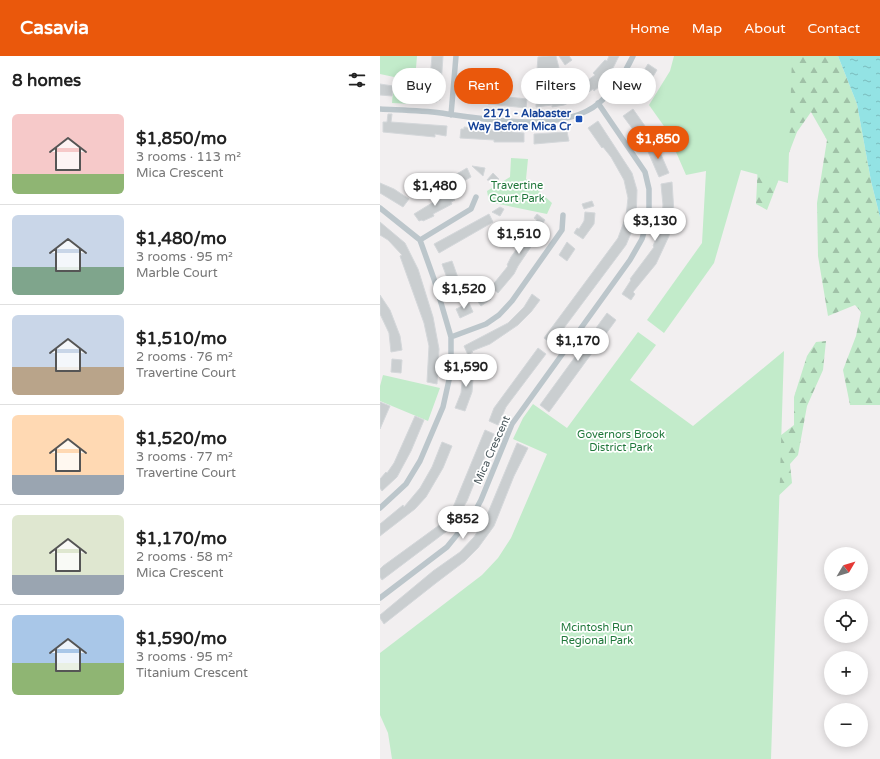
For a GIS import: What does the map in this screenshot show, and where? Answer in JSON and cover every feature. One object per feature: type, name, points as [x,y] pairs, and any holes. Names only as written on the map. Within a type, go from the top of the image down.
[{"type":"street","points":[[451,115],[456,56]]},
{"type":"street","points":[[625,68],[632,56]]},
{"type":"street","points":[[380,109],[501,120],[556,121],[575,116],[598,103]]},
{"type":"street","name":"Mica Crescent","points":[[380,598],[447,547],[469,520],[481,500],[512,424],[630,260],[642,239],[649,213],[649,189],[645,172],[599,104]]},
{"type":"street","points":[[420,240],[471,209],[476,197]]},
{"type":"street","points":[[380,208],[420,240],[434,279],[451,337],[451,372],[443,407],[420,461],[406,484],[380,508]]},
{"type":"street","points":[[451,337],[486,324],[499,315],[512,301],[562,230],[563,215]]},
{"type":"green space","points":[[380,56],[417,56],[416,68],[392,68],[392,77],[380,74]]},
{"type":"green space","points":[[674,56],[792,56],[788,183],[741,170],[714,263],[664,333],[647,320],[702,243],[706,171],[686,175],[666,129],[649,105],[656,104],[656,94],[670,71]]},
{"type":"green space","points":[[767,56],[838,56],[857,104],[871,181],[880,217],[880,405],[850,405],[843,370],[856,336],[861,312],[855,305],[828,316],[818,256],[817,203],[827,140],[811,112],[797,132],[767,210],[756,204]]},
{"type":"green space","name":"Travertine Court Park","points":[[511,158],[528,159],[526,179],[552,203],[547,214],[489,202],[487,191],[510,177]]},
{"type":"green space","name":"Mcintosh Run Regional Park","points":[[638,332],[656,345],[630,380],[693,426],[784,351],[771,759],[392,759],[388,733],[380,715],[380,653],[482,575],[498,558],[511,538],[547,454],[513,439],[523,418],[533,404],[567,428]]},
{"type":"green space","points":[[826,341],[823,370],[807,406],[798,455],[790,464],[792,483],[772,502],[771,443],[794,425],[794,397],[807,356],[816,342]]},
{"type":"green space","points":[[383,375],[440,388],[428,421],[380,401],[380,386]]},
{"type":"water","points":[[838,56],[880,56],[880,217],[871,181],[857,104]]},
{"type":"building","points":[[432,56],[443,56],[442,68],[431,68]]},
{"type":"building","points":[[556,56],[559,68],[537,68],[538,57]]},
{"type":"building","points":[[559,56],[569,56],[572,60],[565,65]]},
{"type":"building","points":[[609,56],[619,56],[613,68],[598,68],[598,88],[594,91],[593,89],[590,91],[590,79],[595,75],[593,73],[605,60],[607,61]]},
{"type":"building","points":[[648,64],[654,68],[645,68]]},
{"type":"building","points":[[380,84],[392,86],[392,96],[380,95]]},
{"type":"building","points":[[513,98],[521,98],[521,104],[526,104],[526,108],[488,104],[513,104]]},
{"type":"building","points":[[536,104],[566,104],[552,107],[552,105],[536,107]]},
{"type":"building","points":[[633,109],[652,136],[643,143],[623,116]]},
{"type":"building","points":[[388,114],[392,114],[391,122],[447,126],[446,136],[435,134],[435,137],[383,132],[383,122],[387,122]]},
{"type":"building","points":[[598,121],[632,173],[637,190],[636,221],[626,245],[552,344],[544,338],[618,238],[626,216],[628,198],[624,180],[611,157],[603,147],[602,148],[588,128]]},
{"type":"building","points":[[464,127],[524,133],[524,142],[494,142],[494,140],[460,138],[461,129],[464,129]]},
{"type":"building","points":[[567,132],[569,141],[534,144],[534,134]]},
{"type":"building","points":[[656,143],[669,173],[659,177],[646,147]]},
{"type":"building","points":[[472,166],[485,168],[483,176]]},
{"type":"building","points":[[467,168],[471,177],[453,187],[448,179]]},
{"type":"building","points":[[493,173],[499,179],[496,181],[487,180]]},
{"type":"building","points":[[672,182],[674,213],[669,236],[656,264],[633,292],[635,294],[631,300],[622,294],[631,280],[630,279],[654,247],[653,246],[661,225],[663,205],[661,184]]},
{"type":"building","points":[[380,183],[394,189],[409,199],[403,207],[380,193]]},
{"type":"building","points":[[450,192],[455,200],[451,202],[452,204],[433,214],[434,216],[423,221],[419,221],[414,214]]},
{"type":"building","points":[[592,201],[594,206],[584,209],[582,204]]},
{"type":"building","points":[[500,207],[504,209],[500,216],[492,212]]},
{"type":"building","points":[[585,212],[595,213],[594,224],[583,239],[574,233],[577,228],[579,229],[584,221]]},
{"type":"building","points":[[489,214],[493,222],[439,253],[434,244]]},
{"type":"building","points":[[537,214],[545,220],[540,227],[543,229],[514,274],[498,293],[491,287],[508,266],[507,265],[511,257],[537,220],[534,218]]},
{"type":"building","points":[[380,222],[405,243],[418,269],[433,317],[439,349],[437,384],[427,382],[429,346],[424,323],[400,256],[402,255],[388,240],[380,235]]},
{"type":"building","points":[[567,242],[575,249],[567,261],[559,255]]},
{"type":"building","points":[[452,261],[463,292],[453,295],[442,264]]},
{"type":"building","points":[[485,292],[491,299],[481,306],[476,299]]},
{"type":"building","points":[[532,294],[540,300],[518,325],[490,344],[472,351],[473,352],[468,355],[464,346],[508,323],[524,307]]},
{"type":"building","points":[[380,295],[390,310],[400,336],[402,350],[391,352],[389,333],[380,314]]},
{"type":"building","points":[[469,303],[473,312],[460,318],[456,309]]},
{"type":"building","points":[[607,313],[616,320],[549,412],[540,405]]},
{"type":"building","points":[[538,348],[546,354],[506,407],[498,425],[489,421],[494,408]]},
{"type":"building","points":[[392,359],[402,360],[401,373],[391,372]]},
{"type":"building","points":[[464,364],[474,366],[472,392],[465,411],[455,408],[461,393]]},
{"type":"building","points":[[380,402],[390,406],[380,429]]},
{"type":"building","points":[[415,416],[424,420],[411,451],[397,477],[382,491],[380,488],[380,479],[386,472],[387,473],[394,463]]},
{"type":"building","points":[[485,430],[494,434],[467,501],[456,520],[447,531],[382,580],[380,577],[380,569],[383,566],[438,526],[446,517],[454,505]]},
{"type":"building","points":[[442,442],[452,446],[443,468],[426,497],[415,509],[380,536],[380,524],[403,505],[404,507],[420,488],[432,467]]},
{"type":"building","points":[[517,443],[528,448],[514,476],[494,526],[478,548],[465,561],[384,624],[380,618],[380,615],[433,571],[460,552],[474,537],[481,526],[482,527]]},
{"type":"place","name":"2171 - Alabaster Way Before Mica Cr","points":[[579,119]]},
{"type":"park label","name":"Governors Brook District Park","points":[[621,440]]}]
